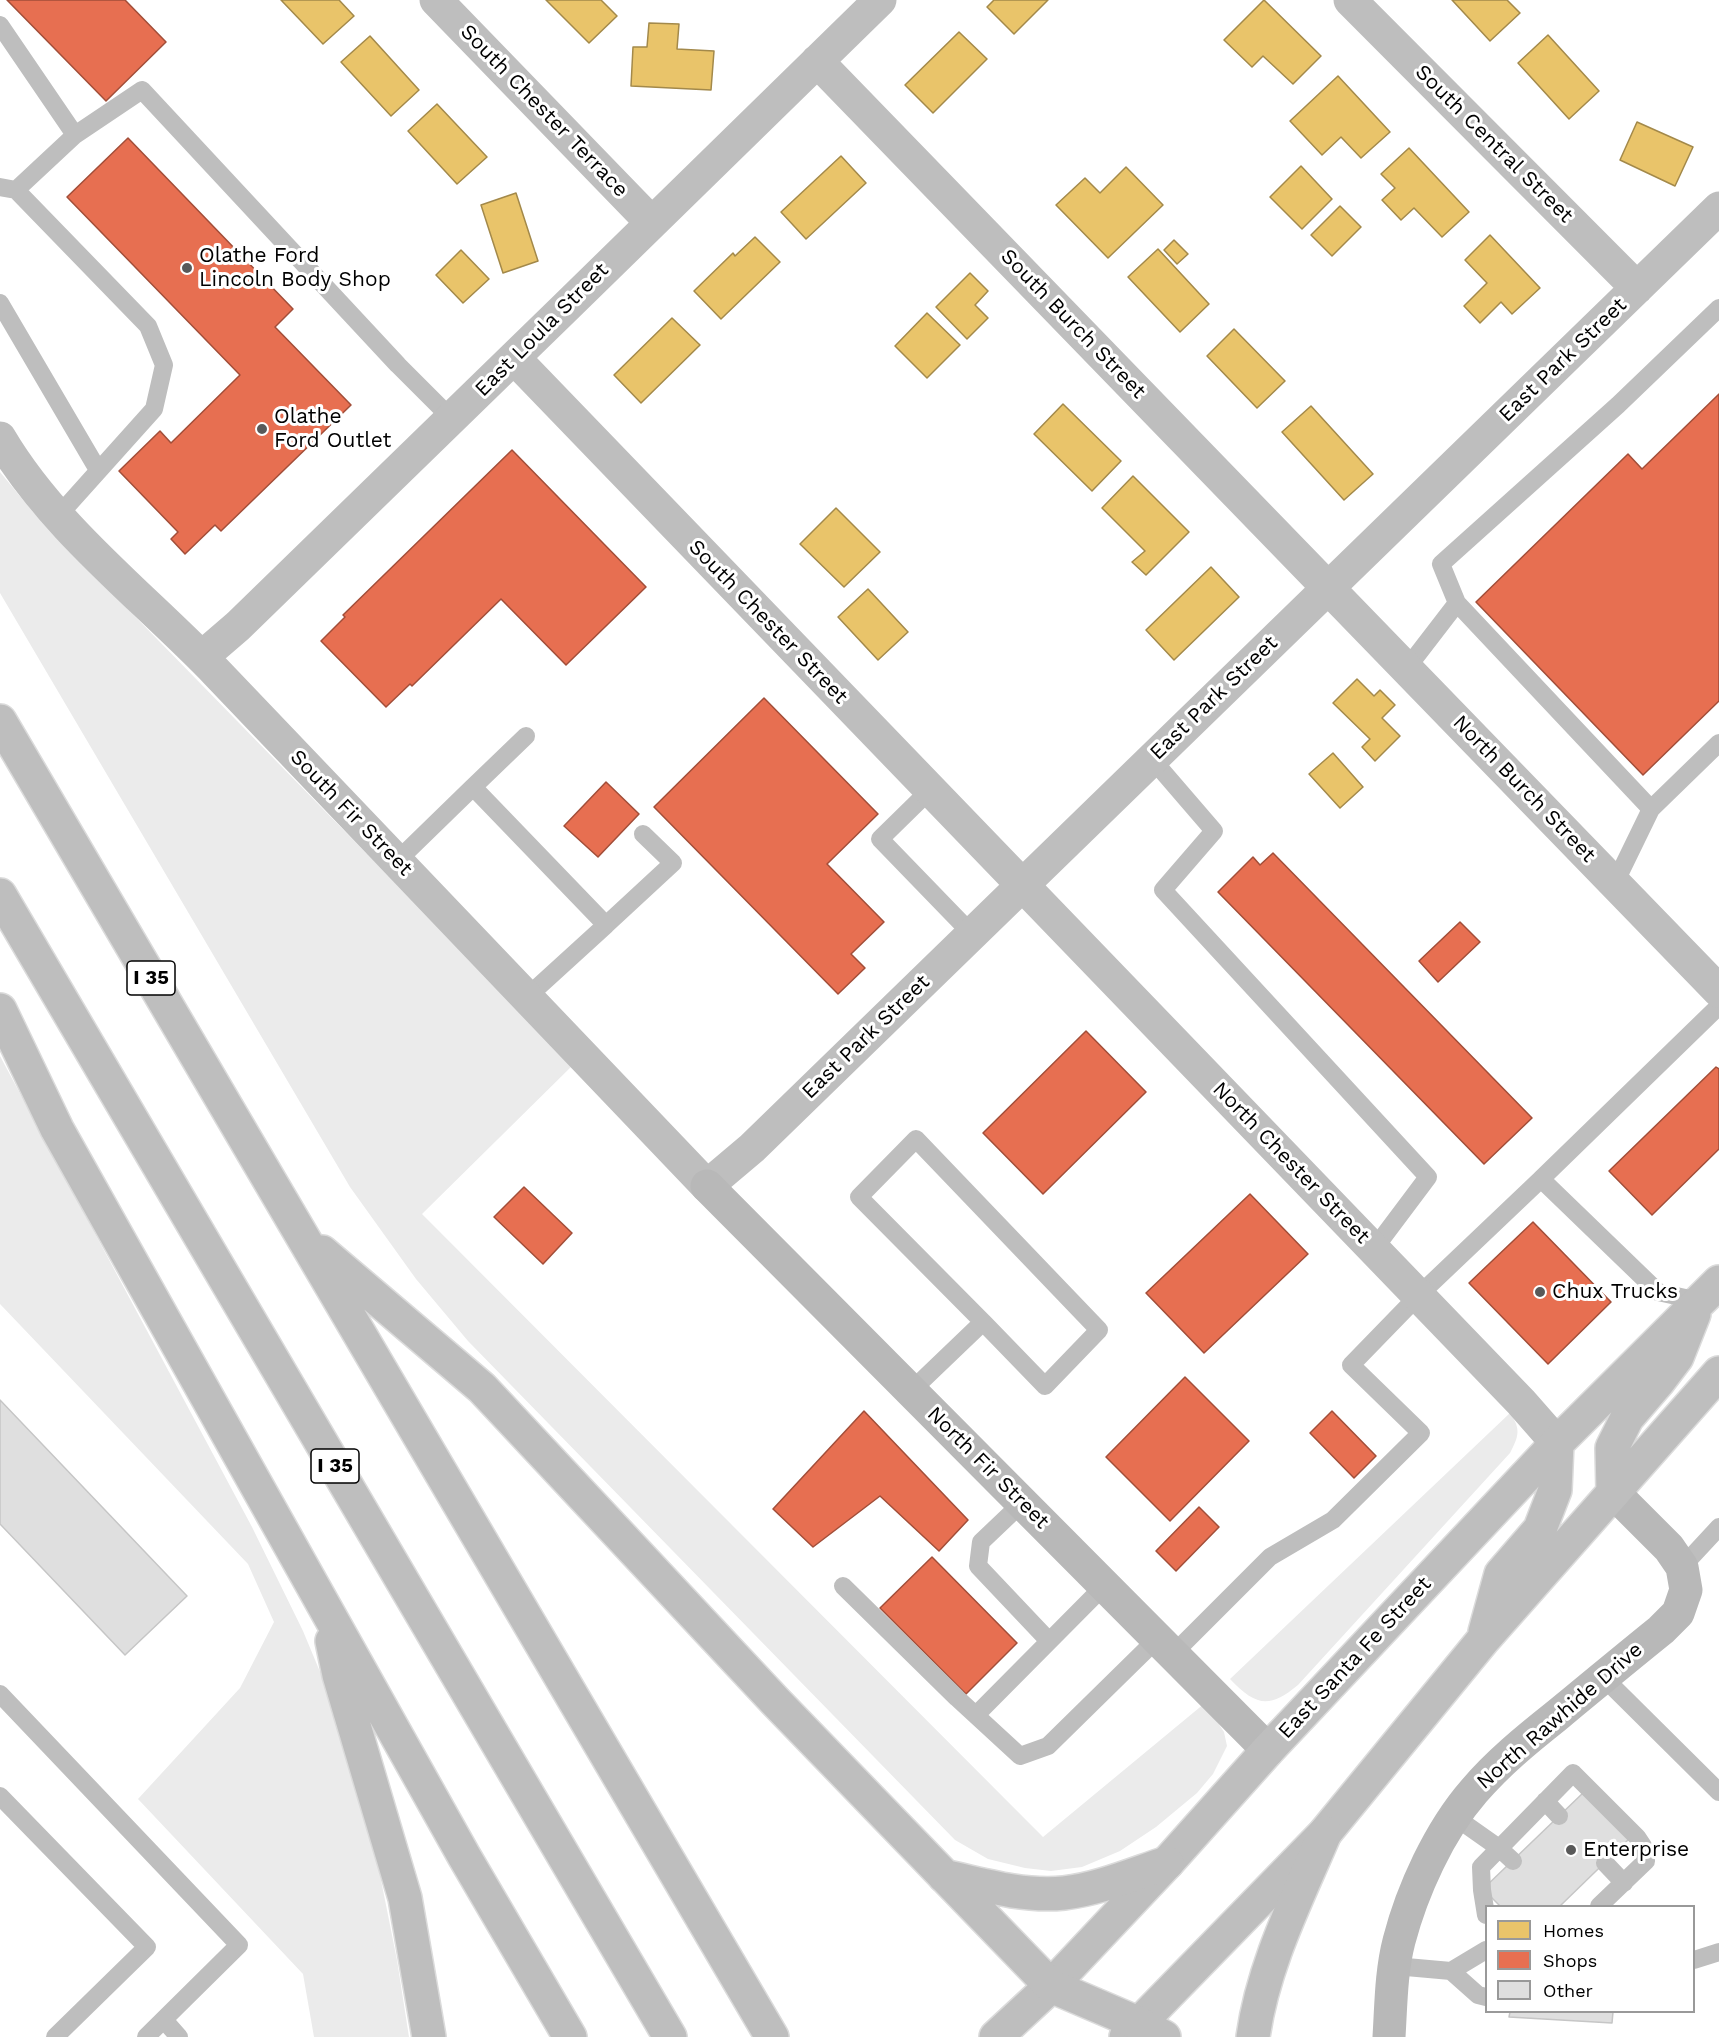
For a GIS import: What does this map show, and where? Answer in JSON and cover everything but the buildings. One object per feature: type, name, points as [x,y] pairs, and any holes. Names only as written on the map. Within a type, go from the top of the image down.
[{"type":"main road","name":"South Chester Terrace","points":[[436,0],[651,222]]},
{"type":"main road","name":"East Loula Street","points":[[202,657],[238,626],[515,359],[651,222],[880,0]]},
{"type":"main road","name":"South Central Street","points":[[1350,0],[1637,288]]},
{"type":"main road","name":"South Burch Street","points":[[817,61],[1329,587]]},
{"type":"main road","name":"East Park Street","points":[[707,1185],[752,1148],[1719,208]]},
{"type":"main road","name":"South Chester Street","points":[[515,359],[1022,885]]},
{"type":"main road","name":"South Fir Street","points":[[0,438],[14,461],[58,516],[202,657],[707,1185]]},
{"type":"main road","name":"North Burch Street","points":[[1329,587],[1719,991]]},
{"type":"main road","name":"I 35","points":[[0,721],[772,2037]]},
{"type":"main road","name":"North Chester Street","points":[[1022,885],[1419,1295],[1557,1443]]},
{"type":"main road","name":"I 35","points":[[0,895],[670,2037]]},
{"type":"main road","points":[[0,1010],[57,1129],[464,1856],[570,2037]]},
{"type":"main road","points":[[302,1235],[482,1388],[768,1694],[1051,1986],[1143,2033],[1325,1833],[1483,1640],[1612,1491],[1719,1373]]},
{"type":"main road","points":[[1612,1491],[1612,1448],[1627,1418],[1677,1357],[1709,1292]]},
{"type":"main road","name":"East Santa Fe Street","points":[[996,2037],[1051,1986],[1167,1863],[1268,1750],[1557,1443],[1709,1292]]},
{"type":"main road","points":[[1483,1640],[1501,1574],[1540,1529],[1555,1490],[1557,1443]]},
{"type":"main road","points":[[325,1607],[339,1674],[405,1898],[429,2037]]},
{"type":"main road","points":[[1253,2037],[1256,2013],[1267,1971],[1325,1833]]},
{"type":"main road","points":[[944,1876],[1017,1892],[1064,1893],[1086,1889],[1167,1863]]},
{"type":"street","name":"North Fir Street","points":[[707,1185],[1268,1750]]},
{"type":"street","points":[[1612,1491],[1669,1548],[1682,1567]]},
{"type":"street","name":"North Rawhide Drive","points":[[1389,2037],[1398,1943],[1410,1904],[1427,1866],[1455,1817],[1472,1792],[1503,1759],[1661,1630],[1678,1613],[1686,1590],[1682,1567]]},
{"type":"lane","points":[[0,26],[75,135]]},
{"type":"lane","points":[[58,516],[154,409],[164,365],[148,326],[8,188],[75,135],[142,90],[398,365],[452,419]]},
{"type":"lane","points":[[0,303],[98,470]]},
{"type":"lane","points":[[1651,809],[1457,603],[1441,564],[1618,405],[1719,308]]},
{"type":"lane","points":[[1407,669],[1457,603]]},
{"type":"lane","points":[[397,861],[526,736]]},
{"type":"lane","points":[[1615,883],[1651,809],[1719,743]]},
{"type":"lane","points":[[1152,759],[1214,831],[1163,890],[1428,1178],[1374,1249]]},
{"type":"lane","points":[[473,788],[606,925]]},
{"type":"lane","points":[[930,790],[879,839],[972,934]]},
{"type":"lane","points":[[527,997],[673,863],[643,834]]},
{"type":"lane","points":[[843,1586],[1020,1756],[1048,1746],[1270,1557],[1333,1520],[1421,1433],[1351,1365],[1419,1295],[1719,1006]]},
{"type":"lane","points":[[916,1139],[1099,1330],[1045,1386],[983,1322],[859,1197],[916,1139]]},
{"type":"lane","points":[[1541,1179],[1658,1292],[1709,1292]]},
{"type":"lane","points":[[911,1390],[983,1322]]},
{"type":"lane","points":[[1022,1503],[981,1542],[978,1566],[1049,1641]]},
{"type":"lane","points":[[1682,1567],[1719,1527]]},
{"type":"lane","points":[[976,1715],[1105,1585]]},
{"type":"lane","points":[[1603,1677],[1719,1792]]},
{"type":"lane","points":[[0,1694],[239,1945],[146,2037]]},
{"type":"lane","points":[[1485,1909],[1481,1867],[1574,1773],[1637,1837],[1646,1861],[1600,1905]]},
{"type":"lane","points":[[0,1796],[147,1947],[55,2037]]},
{"type":"lane","points":[[1545,1801],[1559,1816]]},
{"type":"lane","points":[[1455,1817],[1499,1848],[1513,1861]]},
{"type":"lane","points":[[1605,1863],[1624,1883]]},
{"type":"lane","points":[[1395,1966],[1451,1971],[1485,1951]]},
{"type":"lane","points":[[1695,1960],[1719,1952]]},
{"type":"lane","points":[[1451,1971],[1478,1995],[1485,1997]]},
{"type":"lane","points":[[164,2020],[179,2037]]},
{"type":"shaded area","points":[[0,472],[33,512],[573,1065],[422,1214],[1043,1837],[1205,1703],[1224,1732],[1227,1746],[1213,1774],[1197,1793],[1156,1827],[1120,1851],[1082,1867],[1051,1871],[1025,1868],[988,1859],[955,1840],[468,1341],[416,1279],[350,1187],[0,593]]},
{"type":"shaded area","points":[[0,1056],[252,1527],[303,1631],[328,1691],[376,1855],[397,1960],[409,2037],[314,2037],[303,1974],[138,1799],[240,1688],[274,1622],[248,1564],[0,1304]]},
{"type":"shaded area","points":[[1510,1413],[1518,1433],[1510,1453],[1298,1685],[1279,1698],[1263,1701],[1248,1695],[1230,1679]]},
{"type":"place","name":"Olathe Ford Lincoln Body Shop","points":[[187,268]]},
{"type":"place","name":"Olathe Ford Outlet","points":[[262,429]]},
{"type":"place","name":"Chux Trucks","points":[[1540,1292]]},
{"type":"place","name":"Enterprise","points":[[1571,1850]]}]
